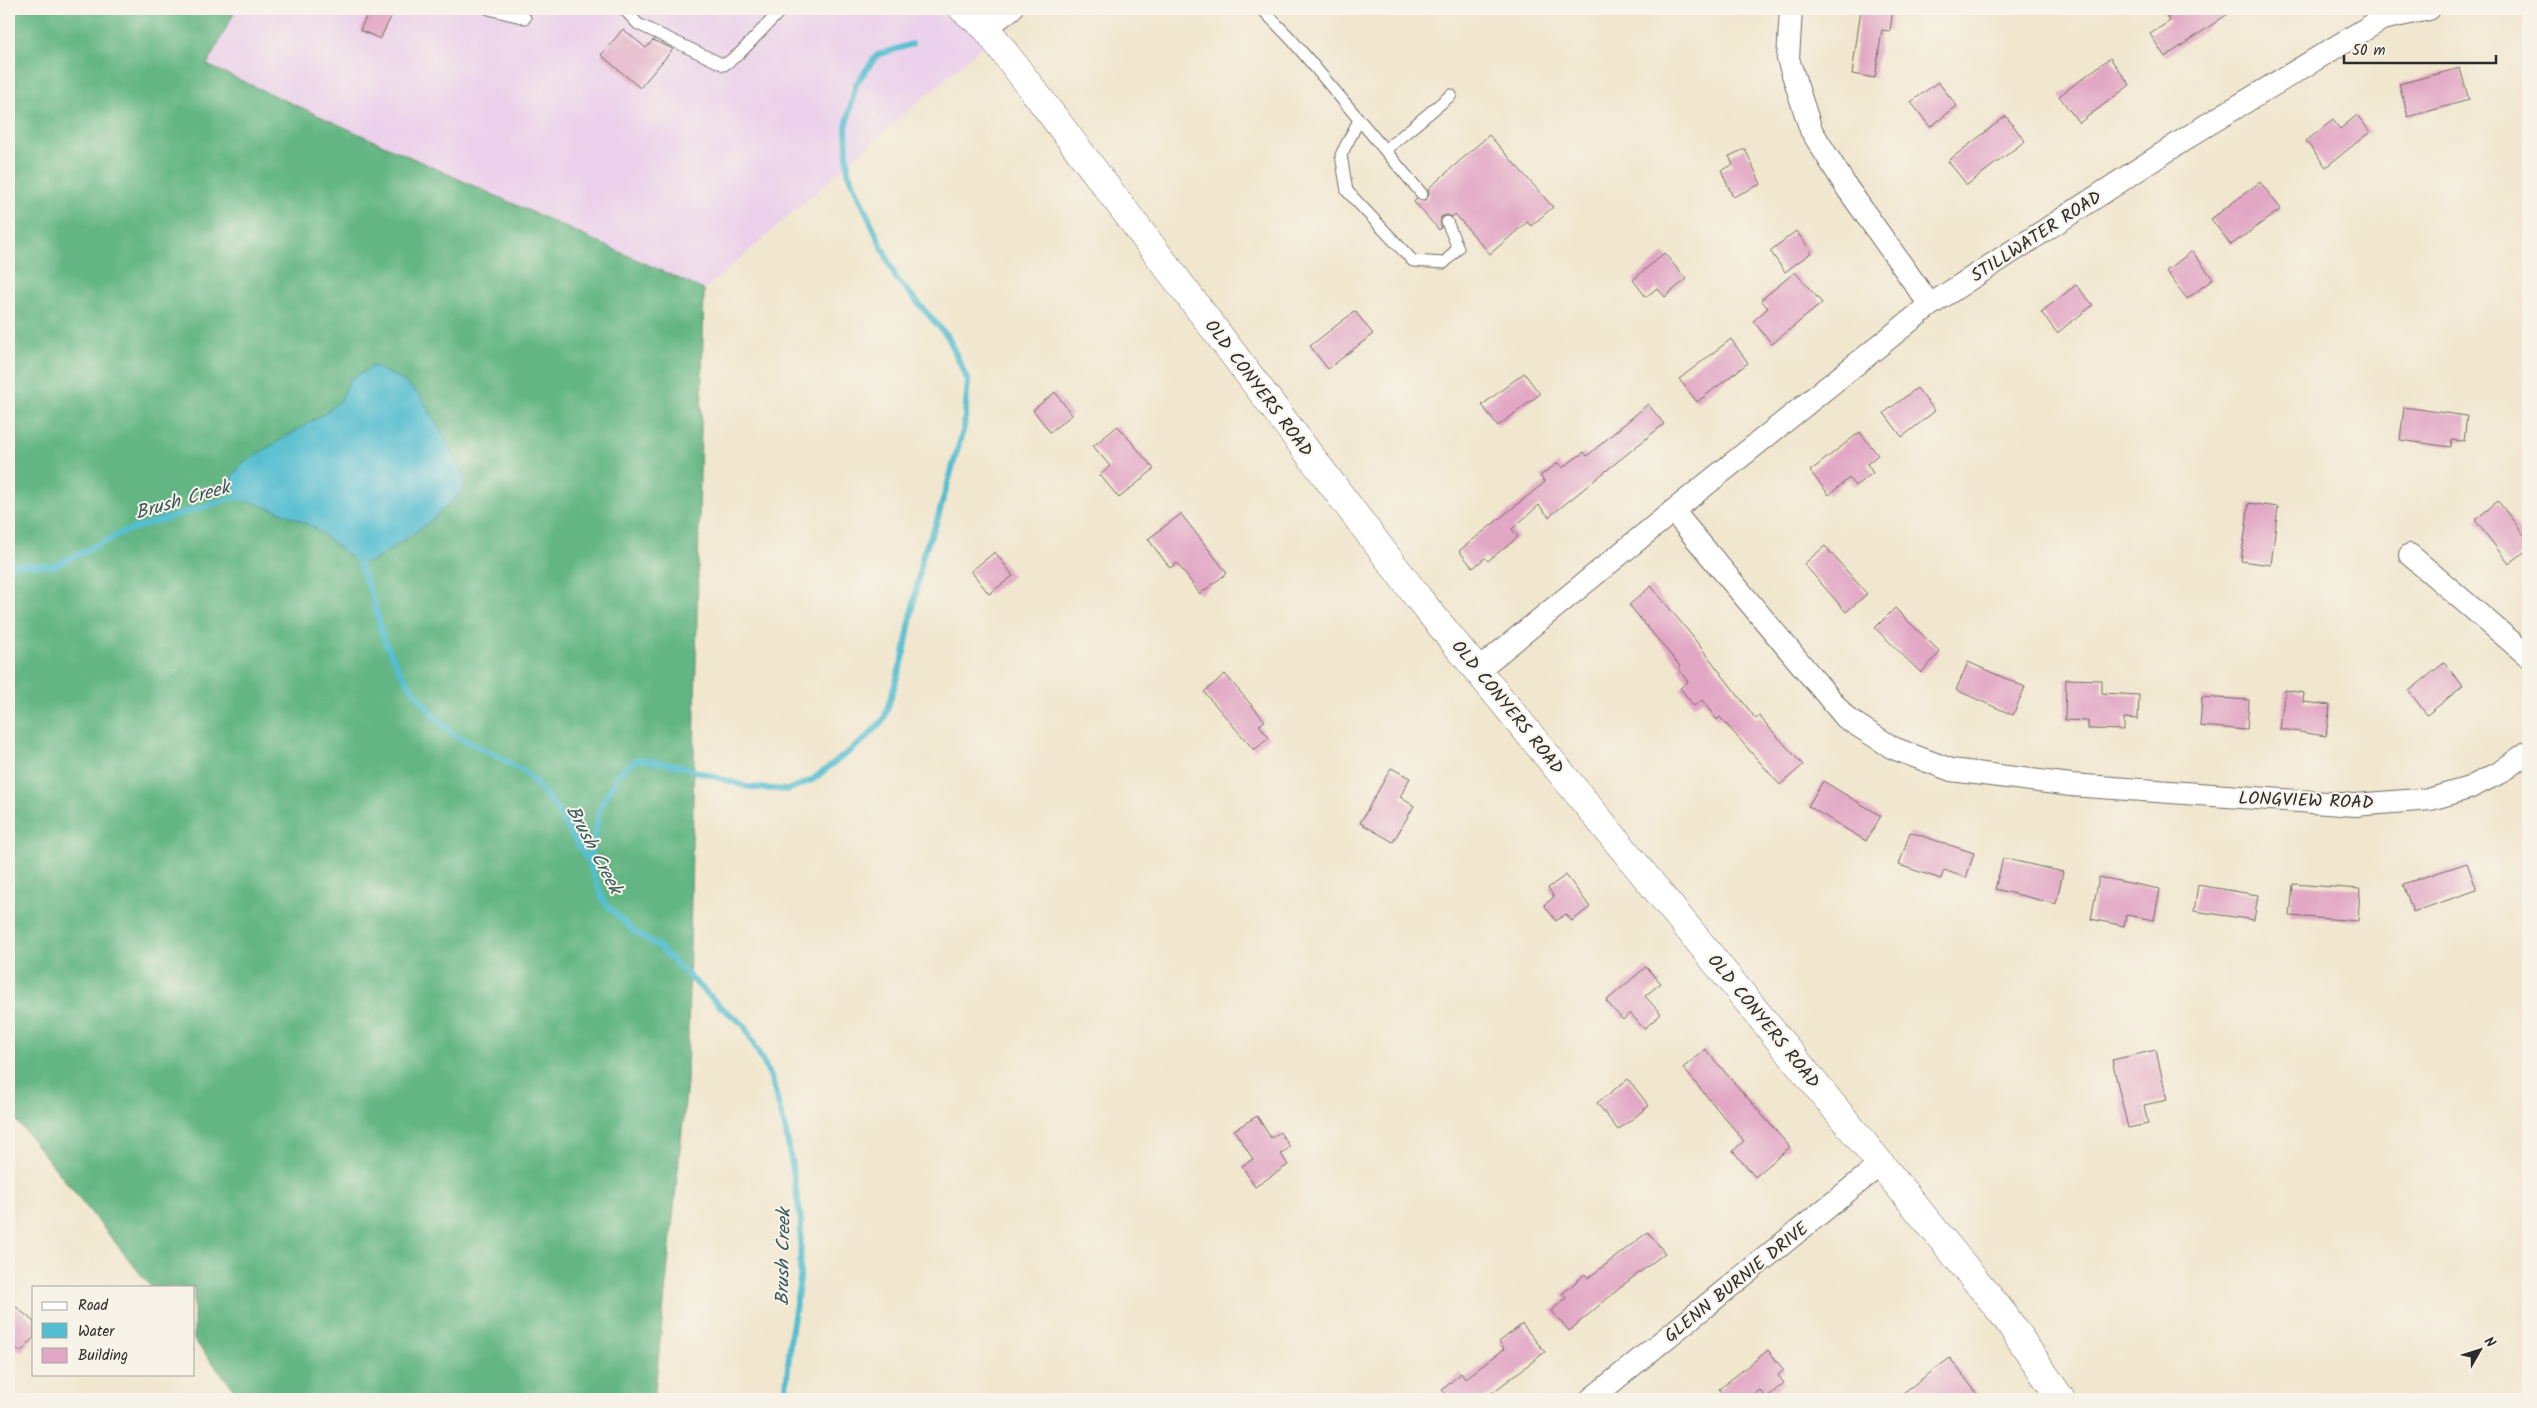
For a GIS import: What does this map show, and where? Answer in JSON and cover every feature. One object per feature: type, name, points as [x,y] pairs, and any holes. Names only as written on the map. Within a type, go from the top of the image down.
[{"type":"street","name":"OLD CONYERS ROAD","points":[[963,9],[986,28],[1419,599],[2004,1315],[2062,1399]]},
{"type":"street","points":[[986,28],[1011,9]]},
{"type":"street","points":[[1791,9],[1788,59],[1811,130],[1847,188],[1930,305]]},
{"type":"street","name":"STILLWATER ROAD","points":[[1478,670],[1672,510],[1930,305],[2202,128],[2382,19],[2429,9]]},
{"type":"street","name":"LONGVIEW ROAD","points":[[1672,510],[1846,718],[1893,748],[1950,770],[2071,784],[2355,805],[2431,799],[2469,788],[2499,773],[2528,752]]},
{"type":"street","points":[[2410,555],[2528,656]]},
{"type":"street","name":"GLENN BURNIE DRIVE","points":[[1591,1399],[1881,1164]]},
{"type":"lane","points":[[489,9],[525,18]]},
{"type":"lane","points":[[624,9],[638,24],[724,65],[739,54],[782,9]]},
{"type":"lane","points":[[1262,9],[1291,39],[1422,194]]},
{"type":"lane","points":[[1385,150],[1451,94]]},
{"type":"lane","points":[[1359,120],[1340,155],[1347,191],[1413,261],[1444,262],[1458,248],[1447,222]]},
{"type":"shaded area","points":[[236,9],[974,9],[1002,29],[704,290],[207,65]]},
{"type":"green space","points":[[9,9],[236,9],[207,65],[704,290],[687,1083],[654,1399],[242,1399],[195,1341],[195,1286],[150,1286],[9,1111]]},
{"type":"water","points":[[374,366],[402,380],[420,395],[466,479],[464,490],[428,523],[374,561],[362,563],[349,556],[315,528],[281,512],[244,500],[234,490],[232,476],[244,462],[324,414],[341,400],[350,379]]},
{"type":"building","points":[[370,9],[395,9],[380,39],[360,30]]},
{"type":"building","points":[[1861,9],[1893,9],[1890,31],[1882,30],[1875,78],[1852,74]]},
{"type":"building","points":[[2162,9],[2235,9],[2165,57],[2150,34],[2170,21]]},
{"type":"building","points":[[623,29],[646,48],[653,40],[673,49],[640,88],[601,55]]},
{"type":"building","points":[[2110,58],[2130,85],[2079,123],[2059,96]]},
{"type":"building","points":[[2460,68],[2469,100],[2408,117],[2399,84]]},
{"type":"building","points":[[1938,82],[1957,106],[1930,127],[1911,102]]},
{"type":"building","points":[[2357,115],[2370,132],[2326,167],[2306,141],[2333,120],[2340,129]]},
{"type":"building","points":[[2006,116],[2025,141],[1967,185],[1948,161]]},
{"type":"building","points":[[1489,135],[1553,207],[1531,226],[1527,222],[1490,254],[1455,214],[1452,217],[1447,215],[1441,217],[1441,228],[1439,230],[1414,202],[1416,199],[1423,201],[1427,199],[1428,189]]},
{"type":"building","points":[[1745,149],[1761,184],[1733,197],[1721,170],[1733,165],[1729,156]]},
{"type":"building","points":[[2260,182],[2281,209],[2231,245],[2211,219]]},
{"type":"building","points":[[1796,231],[1812,252],[1785,272],[1770,251]]},
{"type":"building","points":[[2192,251],[2213,279],[2187,299],[2166,271]]},
{"type":"building","points":[[1664,253],[1686,279],[1665,297],[1657,288],[1646,297],[1633,280]]},
{"type":"building","points":[[1795,272],[1822,303],[1772,344],[1753,321],[1768,308],[1761,300]]},
{"type":"building","points":[[2076,285],[2093,305],[2057,333],[2041,312]]},
{"type":"building","points":[[1355,311],[1373,334],[1328,369],[1310,346]]},
{"type":"building","points":[[1731,339],[1748,363],[1697,402],[1679,379]]},
{"type":"building","points":[[1524,373],[1540,394],[1498,426],[1482,405]]},
{"type":"building","points":[[1917,388],[1935,411],[1902,437],[1884,413]]},
{"type":"building","points":[[1055,392],[1072,415],[1050,432],[1033,410]]},
{"type":"building","points":[[1648,404],[1664,424],[1549,517],[1539,505],[1512,529],[1518,537],[1488,561],[1485,558],[1473,568],[1459,551],[1545,482],[1540,476],[1558,463],[1562,468],[1584,452],[1587,456]]},
{"type":"building","points":[[2404,407],[2467,416],[2464,441],[2452,440],[2451,447],[2400,440]]},
{"type":"building","points":[[1118,426],[1154,469],[1119,498],[1100,475],[1110,466],[1093,446]]},
{"type":"building","points":[[1860,432],[1878,455],[1867,464],[1873,473],[1855,486],[1849,478],[1829,495],[1810,471]]},
{"type":"building","points":[[2498,501],[2528,540],[2528,549],[2509,564],[2475,520]]},
{"type":"building","points":[[2249,503],[2278,507],[2271,565],[2241,561]]},
{"type":"building","points":[[1181,514],[1227,573],[1200,594],[1177,563],[1170,568],[1148,539]]},
{"type":"building","points":[[1825,546],[1867,594],[1846,612],[1804,564]]},
{"type":"building","points":[[995,552],[1013,576],[989,594],[971,571]]},
{"type":"building","points":[[1651,586],[1756,719],[1759,716],[1803,765],[1780,785],[1720,717],[1717,720],[1702,700],[1694,706],[1680,688],[1688,682],[1678,668],[1680,666],[1629,605]]},
{"type":"building","points":[[1895,608],[1940,652],[1921,673],[1875,628]]},
{"type":"building","points":[[1968,662],[2025,687],[2013,715],[1956,690]]},
{"type":"building","points":[[2444,663],[2463,686],[2427,715],[2409,691]]},
{"type":"building","points":[[1225,674],[1265,721],[1259,725],[1269,738],[1254,750],[1204,692]]},
{"type":"building","points":[[2066,679],[2102,680],[2102,693],[2139,695],[2138,719],[2124,718],[2124,730],[2088,729],[2088,721],[2065,720]]},
{"type":"building","points":[[2285,690],[2304,693],[2303,702],[2330,705],[2326,736],[2280,729]]},
{"type":"building","points":[[2202,697],[2249,700],[2247,730],[2200,726]]},
{"type":"building","points":[[1391,768],[1410,778],[1400,797],[1414,806],[1393,842],[1360,823]]},
{"type":"building","points":[[1823,781],[1881,816],[1866,841],[1808,806]]},
{"type":"building","points":[[1910,832],[1974,853],[1966,878],[1944,870],[1941,879],[1899,865]]},
{"type":"building","points":[[2003,858],[2063,872],[2056,904],[1995,889]]},
{"type":"building","points":[[2467,863],[2477,890],[2413,912],[2403,884]]},
{"type":"building","points":[[1566,875],[1590,907],[1572,921],[1566,914],[1556,921],[1544,905],[1554,897],[1548,888]]},
{"type":"building","points":[[2099,877],[2160,889],[2154,920],[2126,915],[2124,926],[2091,919]]},
{"type":"building","points":[[2293,884],[2360,889],[2358,921],[2290,916]]},
{"type":"building","points":[[2198,885],[2258,895],[2254,920],[2194,911]]},
{"type":"building","points":[[1646,967],[1661,983],[1645,996],[1661,1014],[1644,1029],[1630,1013],[1623,1020],[1606,1001]]},
{"type":"building","points":[[1705,1049],[1790,1147],[1755,1177],[1733,1151],[1744,1141],[1683,1068]]},
{"type":"building","points":[[2156,1050],[2167,1100],[2144,1105],[2148,1124],[2128,1128],[2112,1060]]},
{"type":"building","points":[[1628,1079],[1649,1106],[1618,1130],[1597,1103]]},
{"type":"building","points":[[1257,1116],[1271,1138],[1280,1132],[1290,1147],[1281,1154],[1288,1165],[1255,1187],[1242,1166],[1253,1159],[1234,1130]]},
{"type":"building","points":[[1648,1232],[1665,1253],[1569,1331],[1551,1311],[1566,1298],[1562,1294],[1585,1274],[1588,1278]]},
{"type":"building","points":[[9,1301],[32,1320],[32,1339],[21,1352],[9,1342]]},
{"type":"building","points":[[1522,1324],[1545,1352],[1484,1399],[1451,1399],[1442,1390],[1461,1373],[1465,1379],[1504,1349],[1499,1342]]},
{"type":"building","points":[[1768,1350],[1784,1370],[1778,1375],[1784,1383],[1766,1398],[1760,1390],[1748,1399],[1728,1399],[1719,1389]]},
{"type":"building","points":[[1950,1358],[1981,1399],[1895,1399]]},
{"type":"waterway","points":[[589,863],[600,808],[619,773],[638,759],[680,766],[748,787],[787,790],[812,780],[864,740],[884,719],[903,658],[923,554],[936,524],[964,427],[968,381],[948,337],[896,278],[848,172],[846,127],[856,84],[877,55],[912,44]]},
{"type":"waterway","name":"Brush Creek","points":[[9,564],[54,566],[126,531],[235,497],[248,498]]},
{"type":"waterway","name":"Brush Creek","points":[[353,554],[359,563],[373,599],[384,640],[402,675],[431,713],[454,735],[501,758],[527,774],[553,804],[589,863],[604,902],[632,930],[658,946],[721,1007],[744,1025],[771,1077],[786,1132],[801,1220],[800,1279],[791,1334],[785,1399]]}]
